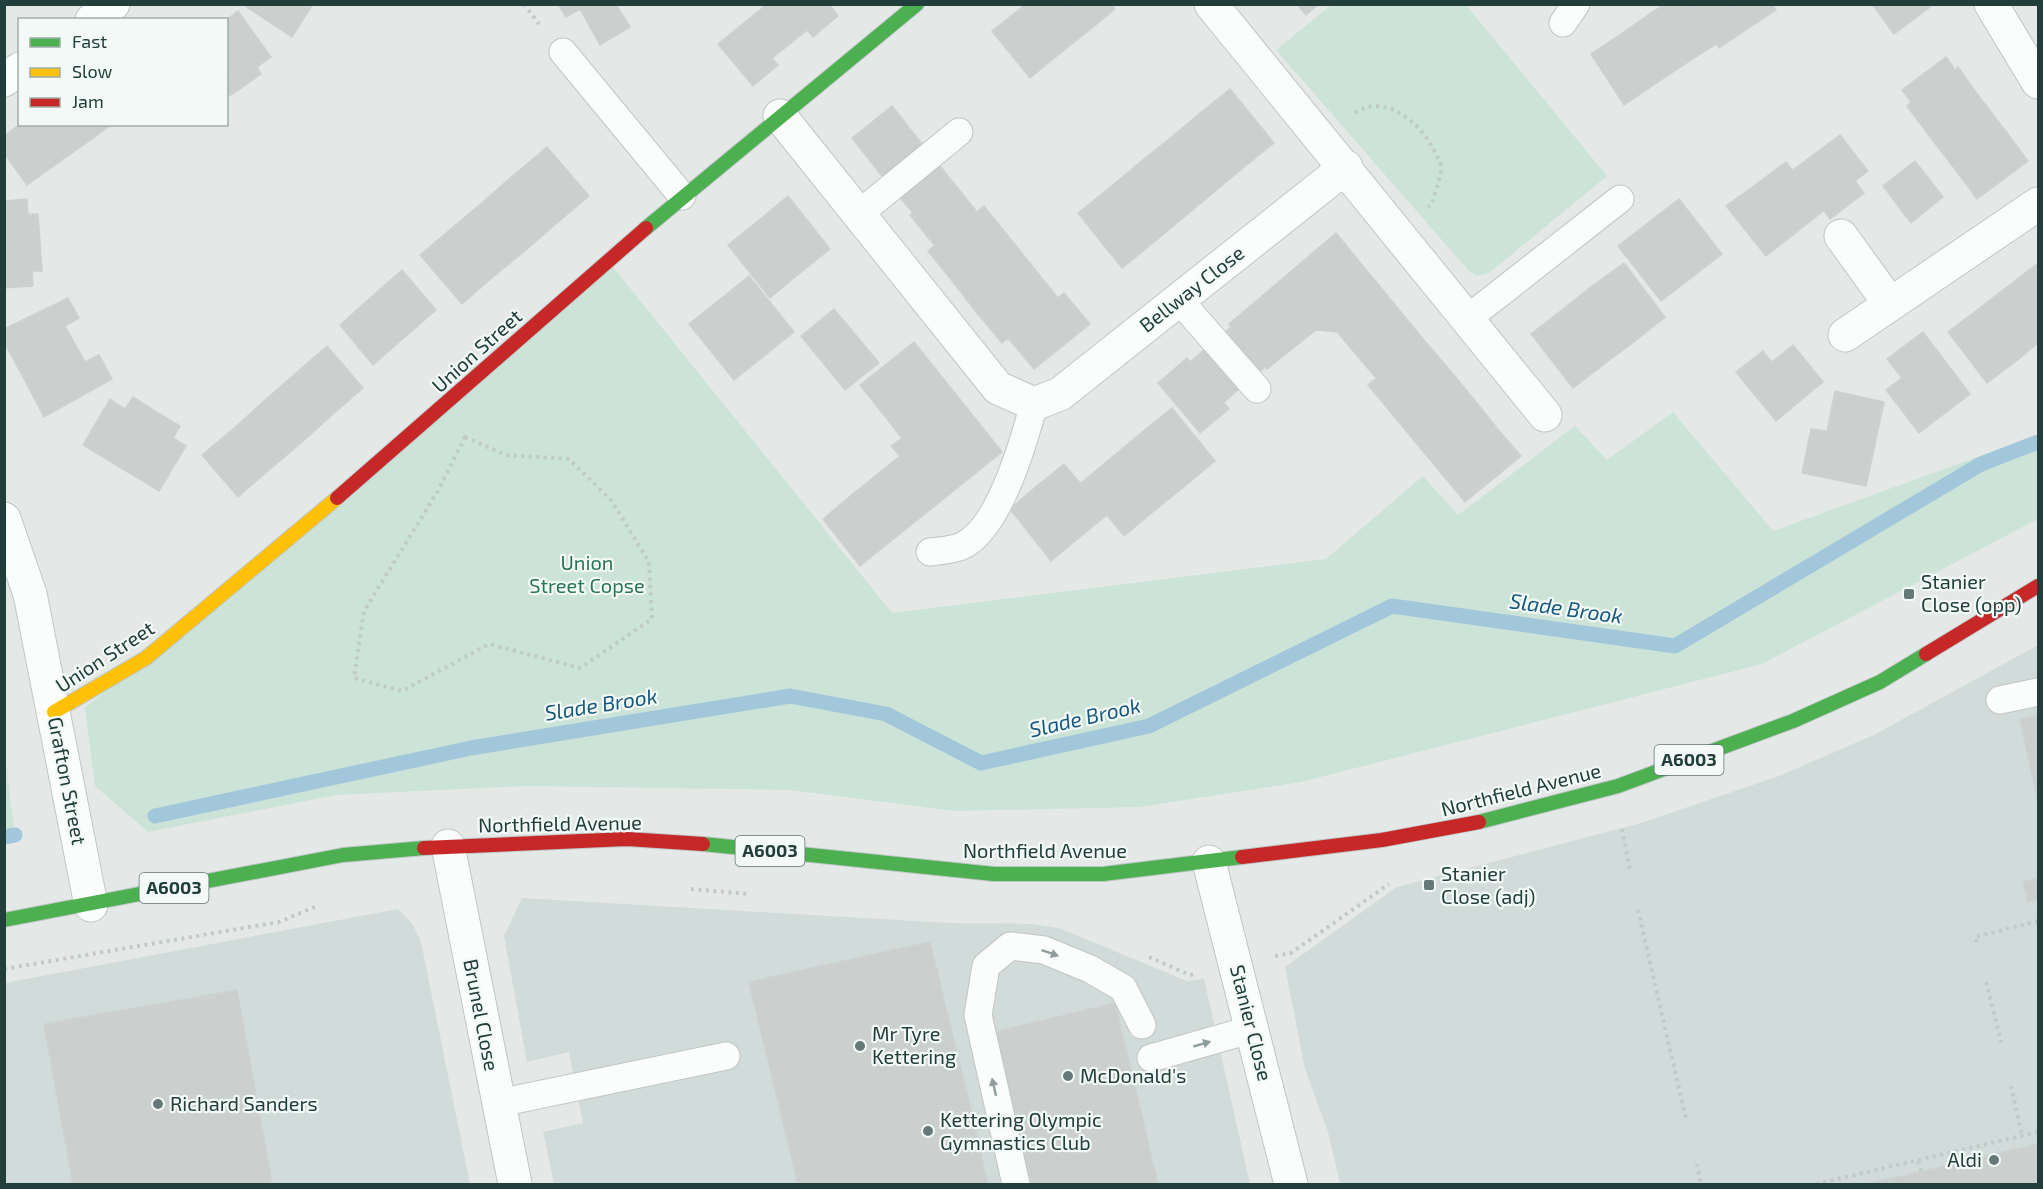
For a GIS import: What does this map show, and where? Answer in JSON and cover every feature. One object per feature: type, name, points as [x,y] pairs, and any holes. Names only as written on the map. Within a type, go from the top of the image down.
[{"type":"main road","name":"Union Street","points":[[54,712],[146,658],[396,449],[682,196],[916,4]]},
{"type":"main road","name":"Northfield Avenue","points":[[4,920],[343,855],[448,846],[627,839],[722,845],[994,874],[1102,874],[1209,862],[1460,827],[1618,786],[1793,721],[1880,682],[2038,586]]},
{"type":"street","points":[[95,18],[113,4]]},
{"type":"street","points":[[1211,4],[1346,167],[1545,415]]},
{"type":"street","points":[[1991,4],[2038,82]]},
{"type":"street","points":[[4,80],[18,70]]},
{"type":"street","points":[[780,116],[998,388],[1034,404]]},
{"type":"street","name":"Bellway Close","points":[[1034,404],[1060,394],[1346,167]]},
{"type":"street","points":[[1845,335],[2038,204]]},
{"type":"street","points":[[1841,236],[1890,304]]},
{"type":"street","name":"Grafton Street","points":[[4,519],[30,594],[91,905]]},
{"type":"street","name":"Brunel Close","points":[[448,846],[515,1185]]},
{"type":"street","name":"Stanier Close","points":[[1209,862],[1291,1185]]},
{"type":"lane","points":[[562,52],[682,196]]},
{"type":"lane","points":[[860,213],[959,132]]},
{"type":"lane","points":[[1467,319],[1620,199]]},
{"type":"lane","points":[[1179,300],[1257,389]]},
{"type":"lane","points":[[930,552],[962,546],[982,530],[1019,459],[1034,404]]},
{"type":"lane","points":[[2000,700],[2038,692]]},
{"type":"lane","points":[[1016,1185],[978,1015],[986,966],[1010,946],[1044,950],[1090,969],[1123,988],[1142,1025]]},
{"type":"lane","points":[[1150,1058],[1253,1029]]},
{"type":"lane","points":[[498,1103],[726,1056]]},
{"type":"path","points":[[1321,138],[1362,108],[1380,106],[1400,113],[1425,132],[1441,165],[1432,204],[1398,232]]},
{"type":"path","points":[[465,437],[506,455],[569,459],[611,500],[649,562],[652,619],[580,668],[489,644],[402,691],[354,678],[364,611],[432,501],[465,437]]},
{"type":"path","points":[[1620,820],[1630,870]]},
{"type":"path","points":[[681,888],[752,894]]},
{"type":"path","points":[[4,969],[279,922],[320,905]]},
{"type":"path","points":[[1638,910],[1686,1119]]},
{"type":"path","points":[[1977,942],[1975,937],[2038,921]]},
{"type":"path","points":[[1148,956],[1190,975],[1205,972]]},
{"type":"path","points":[[1986,982],[2002,1045]]},
{"type":"path","points":[[2011,1086],[2022,1136]]},
{"type":"path","points":[[1816,1185],[2038,1134]]},
{"type":"path","points":[[1918,1161],[1920,1172]]},
{"type":"path","points":[[1696,1164],[1701,1185]]},
{"type":"shaded area","points":[[2038,645],[2038,1184],[1340,1184],[1328,1132],[1305,1069],[1285,967],[1397,887],[1641,823],[1779,776],[1874,735]]},
{"type":"shaded area","points":[[522,898],[949,923],[1031,924],[1059,928],[1187,981],[1204,979],[1250,1184],[554,1184],[543,1132],[583,1123],[569,1052],[527,1062],[504,936]]},
{"type":"shaded area","points":[[398,909],[413,925],[421,942],[470,1184],[5,1184],[5,983]]},
{"type":"green space","points":[[1331,5],[1466,5],[1607,176],[1489,273],[1477,276],[1469,271],[1276,50]]},
{"type":"green space","name":"Union Street Copse","points":[[613,267],[892,613],[1326,559],[1423,476],[1458,515],[1575,426],[1607,460],[1673,412],[1773,531],[2038,435],[2038,519],[1762,664],[1301,782],[1140,807],[954,811],[790,790],[528,786],[336,795],[148,832],[95,786],[85,708]]},
{"type":"green space","points":[[5,757],[15,835],[4,846]]},
{"type":"building","points":[[246,4],[313,4],[292,37],[245,6]]},
{"type":"building","points":[[558,4],[616,4],[630,27],[600,45],[580,9],[566,17]]},
{"type":"building","points":[[766,4],[829,4],[838,16],[813,37],[807,30],[790,44],[761,9]]},
{"type":"building","points":[[1025,4],[1064,4],[1087,32],[1058,55],[1021,8]]},
{"type":"building","points":[[1064,4],[1111,4],[1115,9],[1087,32]]},
{"type":"building","points":[[1297,4],[1319,4],[1306,15]]},
{"type":"building","points":[[1665,4],[1690,4],[1716,44],[1685,64],[1651,13]]},
{"type":"building","points":[[1690,4],[1730,4],[1747,29],[1719,48]]},
{"type":"building","points":[[1730,4],[1772,4],[1776,10],[1747,29]]},
{"type":"building","points":[[1872,4],[1934,4],[1894,34]]},
{"type":"building","points":[[1021,8],[1058,55],[1030,78],[992,31]]},
{"type":"building","points":[[761,9],[790,44],[772,58],[778,65],[753,86],[718,44]]},
{"type":"building","points":[[238,11],[271,57],[257,67],[261,74],[240,89],[228,73],[228,18]]},
{"type":"building","points":[[1651,13],[1685,64],[1655,84],[1621,34]]},
{"type":"building","points":[[1621,34],[1655,84],[1624,105],[1591,54]]},
{"type":"building","points":[[1946,57],[1955,70],[1958,67],[1981,99],[1930,137],[1907,106],[1911,102],[1902,90]]},
{"type":"building","points":[[228,73],[240,89],[228,97]]},
{"type":"building","points":[[1230,89],[1274,143],[1243,168],[1200,113]]},
{"type":"building","points":[[1981,99],[2005,130],[1954,168],[1930,137]]},
{"type":"building","points":[[892,106],[918,139],[878,171],[852,138]]},
{"type":"building","points":[[1200,113],[1243,168],[1213,193],[1169,139]]},
{"type":"building","points":[[18,126],[37,126],[62,160],[27,185],[4,153],[4,136]]},
{"type":"building","points":[[37,126],[89,126],[96,136],[62,160]]},
{"type":"building","points":[[89,126],[109,126],[96,136]]},
{"type":"building","points":[[2005,130],[2028,161],[1977,199],[1954,168]]},
{"type":"building","points":[[1840,135],[1868,171],[1855,181],[1864,193],[1830,219],[1793,170]]},
{"type":"building","points":[[918,139],[952,181],[913,213],[878,171]]},
{"type":"building","points":[[1169,139],[1213,193],[1183,218],[1139,163]]},
{"type":"building","points":[[547,147],[589,196],[557,223],[515,174]]},
{"type":"building","points":[[1915,161],[1943,197],[1911,223],[1883,186]]},
{"type":"building","points":[[1786,162],[1823,211],[1793,235],[1754,186]]},
{"type":"building","points":[[1139,163],[1183,218],[1153,243],[1108,189]]},
{"type":"building","points":[[515,174],[557,223],[526,250],[484,201]]},
{"type":"building","points":[[952,181],[977,212],[935,246],[910,215]]},
{"type":"building","points":[[1754,186],[1793,235],[1766,256],[1726,206]]},
{"type":"building","points":[[1108,189],[1153,243],[1122,268],[1078,213]]},
{"type":"building","points":[[788,196],[830,249],[800,273],[758,221]]},
{"type":"building","points":[[27,199],[28,214],[38,214],[40,242],[4,244],[4,201]]},
{"type":"building","points":[[1679,199],[1722,254],[1691,278],[1649,222]]},
{"type":"building","points":[[484,201],[526,250],[493,277],[452,228]]},
{"type":"building","points":[[984,206],[1009,237],[953,282],[928,251]]},
{"type":"building","points":[[758,221],[800,273],[770,298],[728,245]]},
{"type":"building","points":[[1649,222],[1691,278],[1661,301],[1618,246]]},
{"type":"building","points":[[452,228],[493,277],[462,304],[420,255]]},
{"type":"building","points":[[1336,233],[1423,339],[1376,378],[1337,332],[1316,330],[1267,369],[1229,324]]},
{"type":"building","points":[[1009,237],[1033,267],[977,313],[953,282]]},
{"type":"building","points":[[40,242],[42,271],[32,271],[33,286],[4,288],[4,244]]},
{"type":"building","points":[[1624,263],[1665,317],[1635,341],[1592,286]]},
{"type":"building","points":[[2037,264],[2038,343],[2020,358],[1981,307]]},
{"type":"building","points":[[1033,267],[1058,298],[1002,343],[977,313]]},
{"type":"building","points":[[402,270],[436,310],[405,337],[370,298]]},
{"type":"building","points":[[749,276],[794,332],[764,356],[719,300]]},
{"type":"building","points":[[1592,286],[1635,341],[1603,365],[1562,310]]},
{"type":"building","points":[[1064,293],[1090,324],[1034,369],[1008,338]]},
{"type":"building","points":[[68,298],[79,318],[65,326],[76,346],[22,375],[4,342],[4,329]]},
{"type":"building","points":[[370,298],[405,337],[373,365],[340,325]]},
{"type":"building","points":[[719,300],[764,356],[734,380],[689,324]]},
{"type":"building","points":[[1981,307],[2020,358],[1987,383],[1948,332]]},
{"type":"building","points":[[834,309],[879,363],[845,390],[801,336]]},
{"type":"building","points":[[1562,310],[1603,365],[1573,388],[1531,334]]},
{"type":"building","points":[[1231,327],[1265,367],[1224,402],[1190,362]]},
{"type":"building","points":[[1923,332],[1970,394],[1919,433],[1886,390],[1902,378],[1887,359]]},
{"type":"building","points":[[1423,339],[1448,368],[1392,414],[1368,385]]},
{"type":"building","points":[[914,342],[1002,452],[891,541],[854,493],[900,456],[891,446],[902,438],[860,385]]},
{"type":"building","points":[[1793,345],[1823,382],[1776,421],[1736,372],[1763,351],[1772,362]]},
{"type":"building","points":[[76,346],[85,362],[99,355],[112,379],[44,417],[22,375]]},
{"type":"building","points":[[327,346],[363,388],[332,415],[296,373]]},
{"type":"building","points":[[1187,358],[1229,409],[1200,433],[1158,383]]},
{"type":"building","points":[[1448,368],[1472,397],[1417,444],[1392,414]]},
{"type":"building","points":[[296,373],[332,415],[301,443],[264,401]]},
{"type":"building","points":[[1835,391],[1884,402],[1866,486],[1802,473],[1811,429],[1827,431]]},
{"type":"building","points":[[133,397],[155,411],[121,468],[83,445],[110,399],[125,409]]},
{"type":"building","points":[[1472,397],[1496,427],[1441,473],[1417,444]]},
{"type":"building","points":[[264,401],[301,443],[269,470],[233,429]]},
{"type":"building","points":[[1172,408],[1215,461],[1185,486],[1141,433]]},
{"type":"building","points":[[155,411],[180,426],[173,438],[186,446],[159,491],[121,468]]},
{"type":"building","points":[[1496,427],[1521,456],[1465,502],[1441,473]]},
{"type":"building","points":[[233,429],[269,470],[238,497],[202,455]]},
{"type":"building","points":[[1141,433],[1185,486],[1154,511],[1111,458]]},
{"type":"building","points":[[1111,458],[1154,511],[1124,536],[1081,483]]},
{"type":"building","points":[[1064,464],[1107,515],[1080,537],[1038,485]]},
{"type":"building","points":[[1038,485],[1080,537],[1051,561],[1010,509]]},
{"type":"building","points":[[854,493],[891,541],[860,566],[823,519]]},
{"type":"building","points":[[2038,715],[2038,802],[2020,719]]},
{"type":"building","points":[[2038,878],[2038,899],[2028,902],[2023,882]]},
{"type":"building","name":"Mr Tyre Kettering","points":[[930,942],[971,1110],[790,1151],[749,982]]},
{"type":"building","name":"Richard Sanders","points":[[237,990],[272,1184],[73,1184],[44,1024]]},
{"type":"building","name":"McDonald's","points":[[1115,1003],[1158,1184],[1031,1184],[995,1032]]},
{"type":"building","name":"Kettering Olympic Gymnastics Club","points":[[971,1110],[988,1184],[798,1184],[790,1151]]},
{"type":"building","points":[[2038,1144],[2038,1184],[2025,1184],[2017,1149]]},
{"type":"building","name":"Aldi","points":[[2017,1149],[2025,1184],[1890,1184],[1889,1179]]},
{"type":"building","points":[[1889,1179],[1890,1184],[1866,1184]]},
{"type":"waterway","name":"Slade Brook","points":[[155,816],[471,748],[790,696],[886,714],[981,763],[1149,726],[1392,606],[1675,646],[1981,464],[2038,442]]},
{"type":"waterway","name":"Slade Brook","points":[[4,837],[15,835]]},
{"type":"traffic: fast","points":[[646,228],[917,4]]},
{"type":"traffic: fast","points":[[1479,822],[1618,786],[1793,721],[1880,682],[1926,654]]},
{"type":"traffic: fast","points":[[703,844],[994,874],[1103,874],[1242,857]]},
{"type":"traffic: fast","points":[[4,920],[343,855],[424,848]]},
{"type":"traffic: slow","points":[[54,712],[146,658],[337,498]]},
{"type":"traffic: jam","points":[[337,498],[646,228]]},
{"type":"traffic: jam","points":[[1926,654],[2038,586]]},
{"type":"traffic: jam","points":[[1242,857],[1382,840],[1479,822]]},
{"type":"traffic: jam","points":[[424,848],[627,839],[703,844]]},
{"type":"place","name":"Stanier Close (opp)","points":[[1909,594]]},
{"type":"place","name":"Stanier Close (adj)","points":[[1429,885]]},
{"type":"place","name":"Mr Tyre Kettering","points":[[860,1046]]},
{"type":"place","name":"McDonald's","points":[[1068,1076]]},
{"type":"place","name":"Richard Sanders","points":[[158,1104]]},
{"type":"place","name":"Kettering Olympic Gymnastics Club","points":[[928,1131]]},
{"type":"place","name":"Aldi","points":[[1994,1160]]}]
